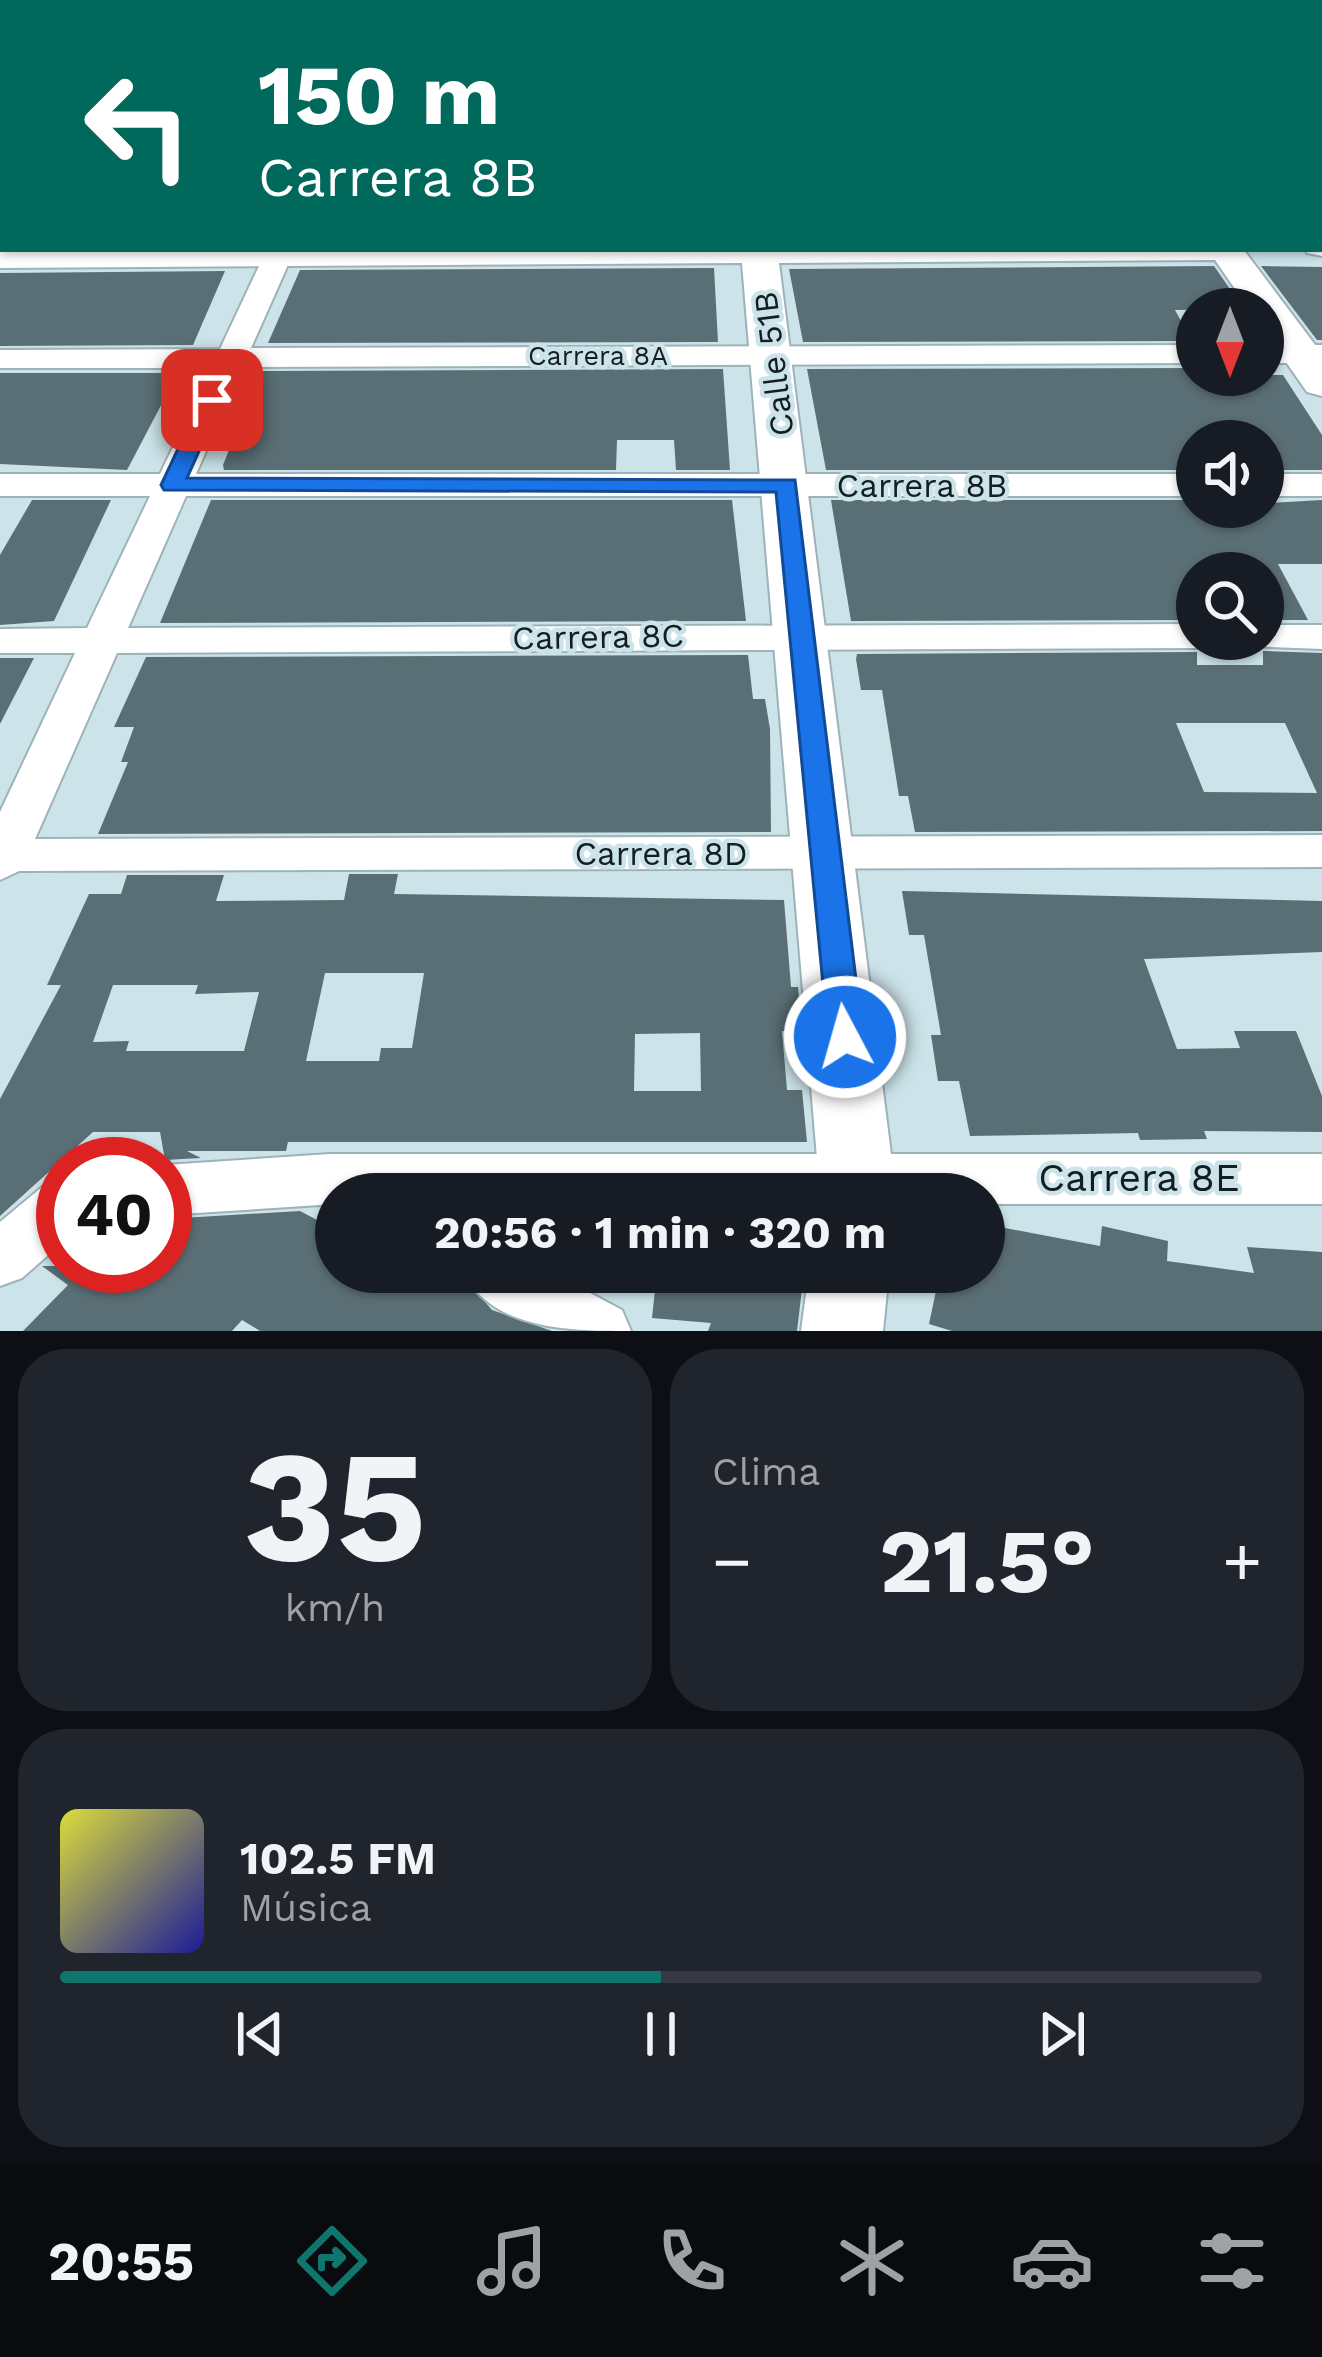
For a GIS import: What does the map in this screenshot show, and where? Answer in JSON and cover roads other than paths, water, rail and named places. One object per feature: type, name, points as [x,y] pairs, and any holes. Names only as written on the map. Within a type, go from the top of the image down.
[{"type":"street","points":[[0,257],[760,252]]},
{"type":"street","name":"Calle 51B","points":[[760,252],[858,1173]]},
{"type":"street","points":[[1223,252],[1302,361]]},
{"type":"street","points":[[1,858],[279,253]]},
{"type":"street","name":"Carrera 8A","points":[[0,359],[1176,354]]},
{"type":"street","name":"Carrera 8B","points":[[0,485],[1176,484]]},
{"type":"street","points":[[1284,484],[1322,484]]},
{"type":"street","name":"Carrera 8C","points":[[0,641],[1176,636]]},
{"type":"street","points":[[1284,637],[1322,637]]},
{"type":"street","name":"Carrera 8D","points":[[1,858],[1322,851]]},
{"type":"street","name":"Carrera 8E","points":[[1005,1183],[1322,1179]]},
{"type":"street","name":"Carrera 8E","points":[[192,1190],[315,1187]]},
{"type":"street","points":[[0,1259],[36,1228]]},
{"type":"street","points":[[531,1293],[599,1331]]},
{"type":"street","points":[[842,1331],[847,1293]]}]
